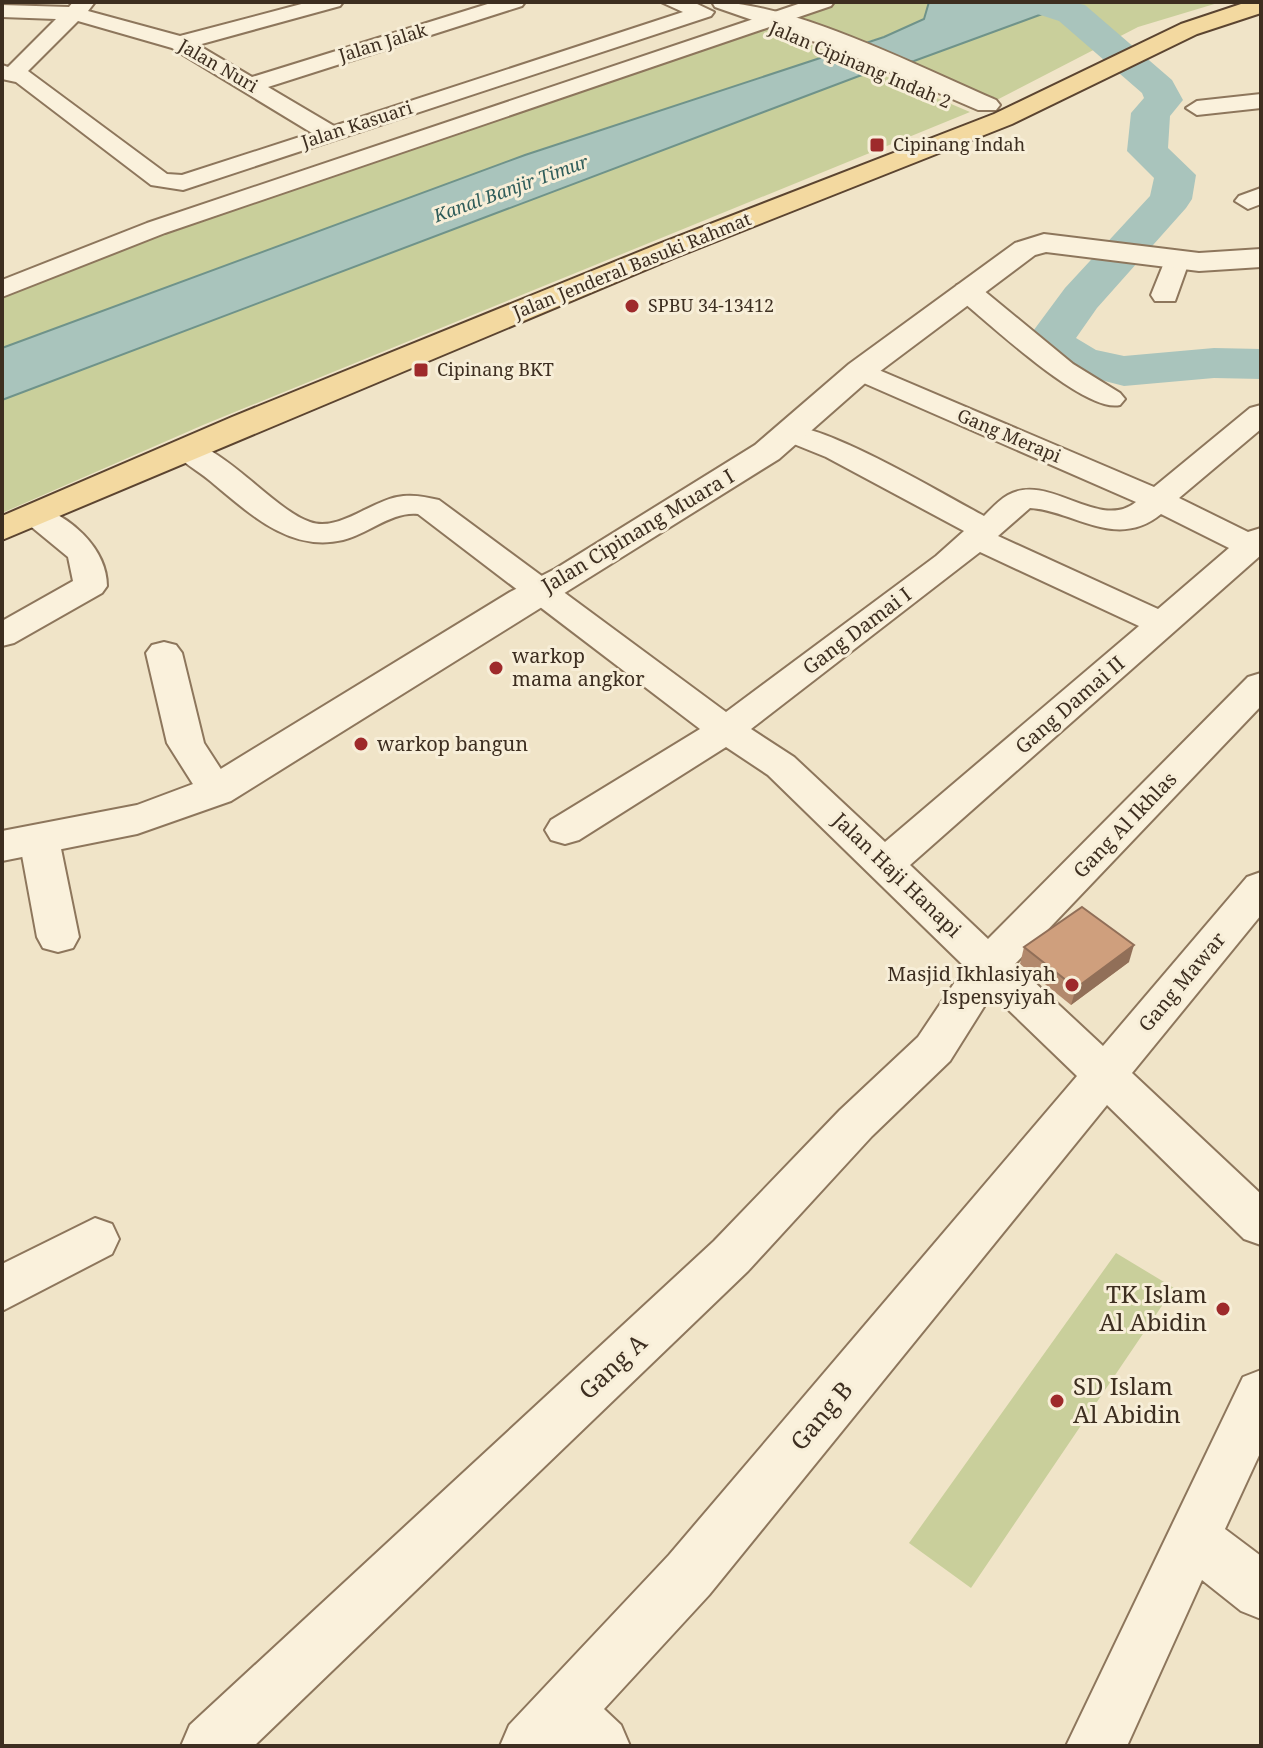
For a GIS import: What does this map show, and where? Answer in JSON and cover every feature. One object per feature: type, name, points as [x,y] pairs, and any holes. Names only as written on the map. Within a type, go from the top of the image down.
[{"type":"main road","points":[[1146,24],[1221,2]]},
{"type":"main road","name":"Jalan Jenderal Basuki Rahmat","points":[[2,529],[18,514],[203,425],[738,205],[892,147],[1054,73],[1085,66],[1261,5]]},
{"type":"main road","name":"Jalan Jenderal Basuki Rahmat","points":[[18,514],[187,449],[666,251],[1003,119],[1085,66]]},
{"type":"street","points":[[218,31],[236,2]]},
{"type":"street","points":[[180,43],[333,2]]},
{"type":"street","name":"Jalan Jalak","points":[[250,85],[515,2]]},
{"type":"street","name":"Jalan Kasuari","points":[[8,72],[160,180],[183,183],[704,12],[671,2]]},
{"type":"street","name":"Jalan Cipinang Indah 2","points":[[723,2],[939,90],[978,109]]},
{"type":"street","points":[[2,289],[156,228],[773,22],[824,2]]},
{"type":"street","points":[[8,72],[80,8]]},
{"type":"street","name":"Jalan Nuri","points":[[2,11],[80,8],[180,43],[329,133]]},
{"type":"street","points":[[1197,108],[1261,101]]},
{"type":"street","name":"Jalan Cipinang Muara I","points":[[20,843],[155,817],[216,791],[767,452],[860,371],[1025,249],[1044,243],[1066,243],[1216,263],[1261,258]]},
{"type":"street","points":[[1165,295],[1171,259]]},
{"type":"street","points":[[967,291],[1063,370],[1110,399]]},
{"type":"street","name":"Gang Merapi","points":[[860,371],[1256,542]]},
{"type":"street","name":"Gang Damai I","points":[[565,830],[726,730],[1024,499],[1031,498],[1095,518],[1122,520],[1142,513],[1261,414]]},
{"type":"street","points":[[790,432],[837,451],[980,534],[1163,624]]},
{"type":"street","name":"Jalan Haji Hanapi","points":[[187,449],[289,525],[313,534],[327,533],[402,504],[417,503],[428,507],[726,730],[781,766],[887,863],[1104,1077],[1261,1224]]},
{"type":"street","points":[[2,635],[90,586],[90,563],[79,549],[18,514]]},
{"type":"street","name":"Gang Damai II","points":[[887,863],[1256,542]]},
{"type":"street","points":[[164,653],[179,734],[201,774],[216,791]]},
{"type":"street","name":"Gang Al Ikhlas","points":[[989,964],[1261,685]]},
{"type":"street","points":[[20,843],[58,937]]},
{"type":"street","name":"Gang Mawar","points":[[1104,1077],[1261,887]]},
{"type":"street","name":"Gang A","points":[[211,1746],[731,1256],[856,1123],[934,1049],[989,964]]},
{"type":"street","name":"Gang B","points":[[564,1734],[689,1575],[1104,1077]]},
{"type":"street","points":[[2,1289],[95,1239]]},
{"type":"street","points":[[1096,1746],[1261,1394]]},
{"type":"street","points":[[1195,1540],[1261,1591]]},
{"type":"green space","points":[[824,2],[929,2],[924,19],[884,37],[849,46],[778,19]]},
{"type":"green space","points":[[1075,2],[1221,2],[1138,27],[987,105],[899,66]]},
{"type":"green space","points":[[762,24],[970,112],[203,425],[2,513],[2,289]]},
{"type":"green space","points":[[1116,1253],[1174,1288],[971,1588],[909,1543]]},
{"type":"water","name":"Kanal Banjir Timur","points":[[929,2],[1075,2],[914,61],[859,76],[2,400],[2,348],[525,155],[884,37],[924,19]]},
{"type":"building","name":"Masjid Ikhlasiyah Ispensyiyah","points":[[1082,907],[1134,945],[1076,988],[1024,947]]},
{"type":"waterway","points":[[1034,2],[1072,13],[1158,88],[1164,100],[1151,113],[1147,151],[1175,175],[1171,199],[1081,298],[1049,342],[1079,360],[1124,371],[1214,363],[1261,364]]},
{"type":"place","name":"Cipinang Indah","points":[[877,145]]},
{"type":"place","name":"SPBU 34-13412","points":[[632,306]]},
{"type":"place","name":"Cipinang BKT","points":[[421,370]]},
{"type":"place","name":"warkop mama angkor","points":[[496,668]]},
{"type":"place","name":"warkop bangun","points":[[361,744]]},
{"type":"place","name":"Masjid Ikhlasiyah Ispensyiyah","points":[[1072,985]]},
{"type":"place","name":"TK Islam Al Abidin","points":[[1223,1309]]},
{"type":"place","name":"SD Islam Al Abidin","points":[[1057,1401]]}]
